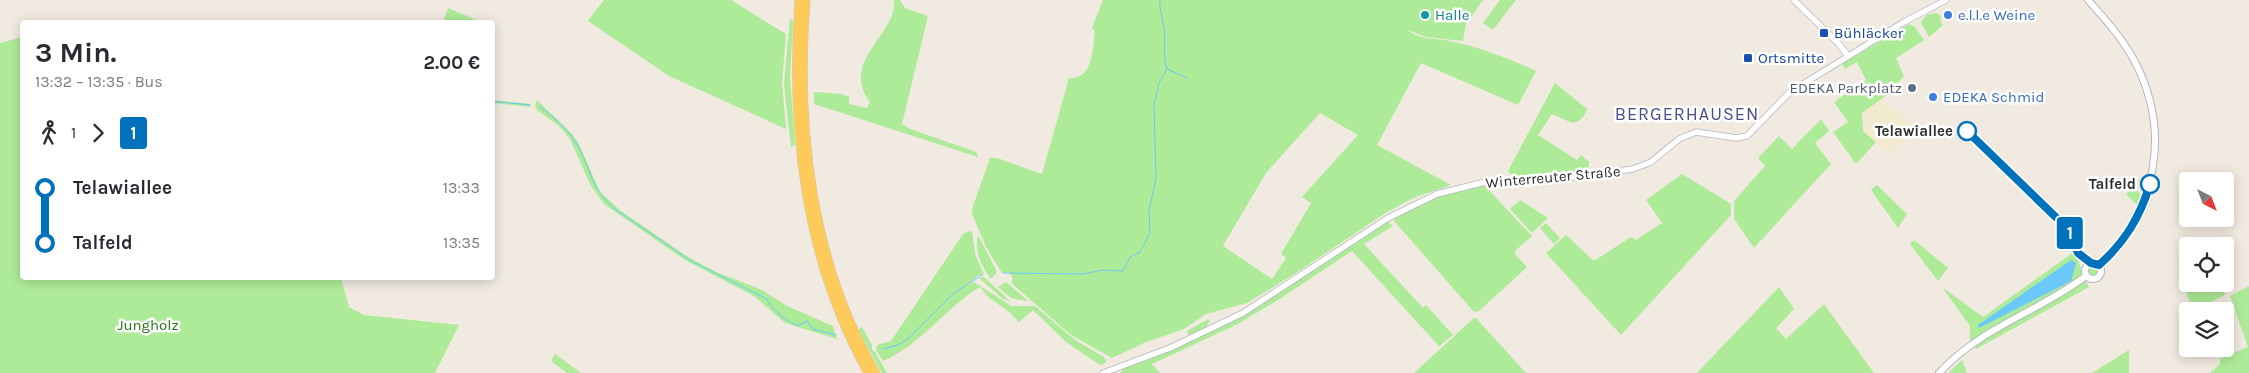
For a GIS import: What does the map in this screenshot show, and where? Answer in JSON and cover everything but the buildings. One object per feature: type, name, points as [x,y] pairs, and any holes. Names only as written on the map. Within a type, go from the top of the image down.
[{"type":"highway","points":[[799,0],[796,78],[799,139],[809,213],[827,280],[842,320],[868,373]]},
{"type":"highway","points":[[806,0],[803,78],[805,127],[816,214],[837,288],[849,320],[876,373]]},
{"type":"main road","points":[[2088,0],[2110,24],[2139,70],[2149,100],[2155,142],[2152,175],[2140,211],[2123,242],[2099,265]]},
{"type":"main road","points":[[2093,262],[2099,265],[2101,271],[2098,278],[2091,279],[2086,276],[2084,269],[2089,264],[2093,262]]},
{"type":"main road","points":[[1939,373],[1977,339],[2055,296],[2086,276]]},
{"type":"street","points":[[1794,0],[1839,44],[1848,56],[1946,0]]},
{"type":"street","name":"Winterreuter Straße","points":[[1103,373],[1170,348],[1243,313],[1388,218],[1437,194],[1471,184],[1514,179],[1551,180],[1633,169],[1651,162],[1679,139],[1702,132],[1743,138],[1754,131],[1790,92],[1848,56]]},
{"type":"shaded area","points":[[1881,98],[1915,127],[1891,155],[1863,131],[1862,113]]},
{"type":"green space","points":[[604,0],[731,0],[786,34],[782,82],[786,129],[669,76],[588,21]]},
{"type":"green space","points":[[894,0],[900,0],[905,8],[928,16],[902,124],[910,129],[976,152],[978,157],[814,104],[814,92],[817,92],[841,94],[849,97],[849,104],[867,108],[870,102],[862,87],[861,74],[872,48],[888,25],[893,12]]},
{"type":"green space","points":[[1103,0],[1483,0],[1466,24],[1463,41],[1425,37],[1406,29],[1423,38],[1464,44],[1506,58],[1536,71],[1518,105],[1421,63],[1377,145],[1451,185],[1413,198],[1384,214],[1296,273],[1247,303],[1206,314],[1184,329],[1146,342],[1112,358],[1071,335],[1011,283],[1013,278],[1009,272],[1002,273],[986,247],[972,214],[990,158],[997,158],[1042,174],[1069,78],[1083,74],[1090,61],[1095,30],[1092,28]],"holes":[[[1320,113],[1358,135],[1302,197],[1311,203],[1281,254],[1286,258],[1272,279],[1223,246],[1266,173]]]},
{"type":"green space","points":[[1500,0],[1516,0],[1493,30],[1483,23]]},
{"type":"green space","points":[[448,8],[476,20],[444,20]]},
{"type":"green space","points":[[1936,13],[1941,16],[1940,20],[1943,25],[1929,37],[1921,23],[1926,15]]},
{"type":"green space","points":[[790,18],[793,21],[790,77],[795,145],[791,147],[784,84]]},
{"type":"green space","points":[[1909,24],[1915,27],[1924,40],[1896,58],[1904,76],[1884,97],[1862,113],[1863,131],[1876,142],[1856,164],[1833,132],[1848,122],[1834,102],[1866,80],[1857,62],[1845,69],[1842,64]]},
{"type":"green space","name":"Jungholz","points":[[20,38],[20,280],[342,280],[349,307],[364,315],[459,325],[435,373],[0,373],[0,43]]},
{"type":"green space","points":[[1555,83],[1587,109],[1582,118],[1572,123],[1552,114],[1538,135],[1577,160],[1581,155],[1589,162],[1588,173],[1547,177],[1512,176],[1508,171]]},
{"type":"green space","points":[[495,100],[531,104],[530,107],[495,103]]},
{"type":"green space","points":[[537,100],[572,134],[579,144],[600,192],[621,211],[688,257],[716,272],[762,290],[787,306],[833,326],[837,339],[785,323],[754,296],[685,260],[604,204],[591,186],[570,139],[559,126],[537,110],[535,106]]},
{"type":"green space","points":[[1821,119],[1829,131],[1815,143],[1831,164],[1754,248],[1734,219],[1734,201],[1765,166],[1758,158],[1779,136],[1792,149]]},
{"type":"green space","points":[[1682,174],[1731,204],[1731,215],[1621,335],[1546,253],[1566,235],[1594,261],[1631,237],[1636,240],[1662,223],[1646,200]]},
{"type":"green space","points":[[1484,185],[1532,236],[1515,251],[1515,254],[1527,267],[1479,311],[1474,312],[1394,221],[1396,216],[1431,198]]},
{"type":"green space","points":[[1877,185],[1907,214],[1898,228],[1871,190]]},
{"type":"green space","points":[[2134,187],[2143,197],[2139,207],[2126,194]]},
{"type":"green space","points":[[1520,200],[1548,218],[1532,233],[1510,209]]},
{"type":"green space","points":[[1387,221],[1393,226],[1364,244],[1423,308],[1426,305],[1453,335],[1439,346],[1352,251],[1238,324],[1152,364],[1160,373],[1120,373],[1124,368],[1239,317],[1287,288]]},
{"type":"green space","points":[[1546,223],[1560,238],[1554,244],[1540,228]]},
{"type":"green space","points":[[969,231],[972,232],[975,254],[984,275],[979,275],[964,287],[974,282],[1011,306],[1035,306],[1075,340],[1104,357],[1107,362],[1100,365],[1066,342],[1033,310],[1019,322],[987,296],[980,287],[955,305],[909,346],[883,361],[876,350],[877,345],[891,341],[963,234]]},
{"type":"green space","points":[[978,235],[997,272],[991,279],[979,258],[977,247]]},
{"type":"green space","points":[[1914,240],[1948,268],[1938,281],[1910,244]]},
{"type":"green space","points":[[2074,252],[2089,287],[1976,349],[1970,341],[1970,326],[1942,287],[1983,317]]},
{"type":"green space","points":[[2090,265],[2094,265],[2098,271],[2094,277],[2090,277],[2086,273],[2086,269]]},
{"type":"green space","points":[[984,277],[1013,302],[1003,299],[979,278]]},
{"type":"green space","points":[[1006,282],[1027,300],[1011,298],[998,287]]},
{"type":"green space","points":[[2249,286],[2249,373],[2210,373],[2220,364],[2220,359],[2234,357],[2234,353],[2248,347],[2234,307],[2234,302],[2232,302],[2230,296]]},
{"type":"green space","points":[[1779,287],[1794,309],[1776,328],[1786,339],[1824,304],[1874,373],[1697,373]]},
{"type":"green space","points":[[2186,292],[2224,292],[2225,295],[2211,302],[2190,302]]},
{"type":"green space","points":[[1474,318],[1526,373],[1414,373]]},
{"type":"green space","points":[[1208,319],[1210,321],[1202,333],[1190,338],[1187,331]]},
{"type":"green space","points":[[862,327],[872,345],[872,350],[887,373],[882,373],[858,330]]},
{"type":"green space","points":[[2129,350],[2129,373],[2092,373]]},
{"type":"green space","points":[[555,354],[581,373],[567,373],[551,361]]},
{"type":"green space","points":[[1962,360],[1967,373],[1948,373]]},
{"type":"water","points":[[2071,260],[2076,263],[2071,281],[1979,328],[1978,325]]},
{"type":"waterway","points":[[1160,0],[1167,69],[1187,78]]},
{"type":"waterway","points":[[1003,273],[1082,274],[1103,270],[1123,271],[1130,257],[1140,252],[1150,233],[1149,211],[1156,178],[1154,105],[1159,83],[1167,69]]},
{"type":"waterway","points":[[495,101],[530,105]]},
{"type":"waterway","points":[[540,107],[569,132],[581,152],[600,193],[615,209],[691,261],[767,299],[775,310],[793,324],[800,325],[807,321],[813,329],[836,335]]},
{"type":"waterway","points":[[883,349],[898,345],[909,338],[954,293],[982,275]]},
{"type":"bus line","name":"1","points":[[1967,131],[2068,229],[2078,253],[2091,263],[2099,265],[2119,246],[2140,211],[2150,184]]},
{"type":"place","name":"Halle","points":[[1425,15]]},
{"type":"place","name":"e.l.l.e Weine","points":[[1948,15]]},
{"type":"place","name":"Bühläcker","points":[[1824,33]]},
{"type":"place","name":"Ortsmitte","points":[[1748,58]]},
{"type":"place","name":"EDEKA Parkplatz","points":[[1912,88]]},
{"type":"place","name":"EDEKA Schmid","points":[[1933,97]]},
{"type":"place","name":"Telawiallee","points":[[1967,131]]},
{"type":"place","name":"Talfeld","points":[[2150,184]]},
{"type":"district","name":"BERGERHAUSEN","points":[[1687,114]]}]
